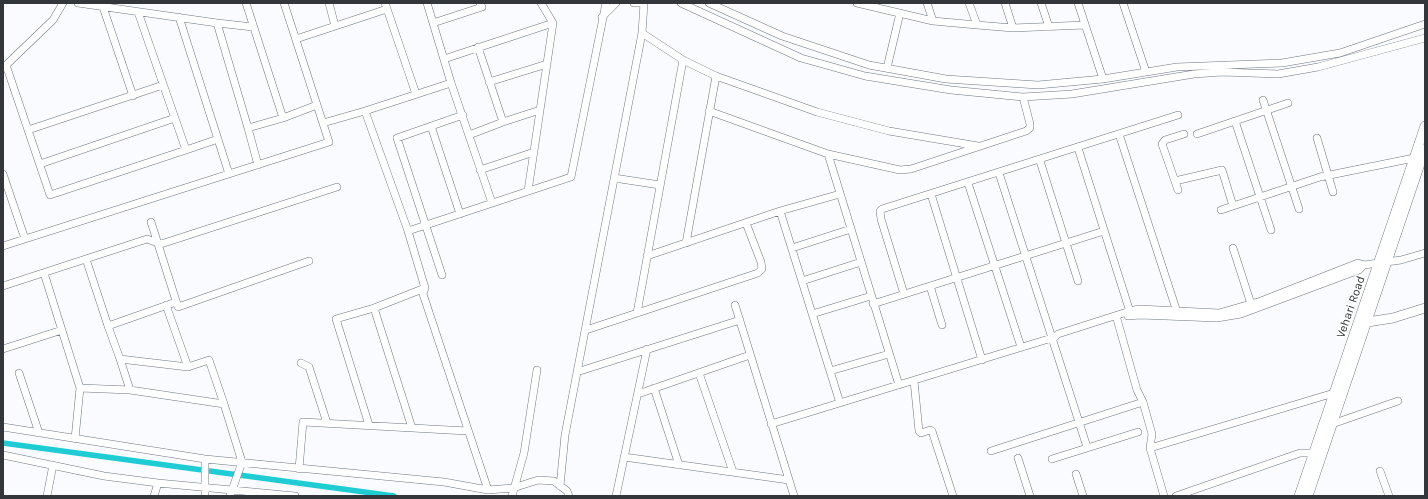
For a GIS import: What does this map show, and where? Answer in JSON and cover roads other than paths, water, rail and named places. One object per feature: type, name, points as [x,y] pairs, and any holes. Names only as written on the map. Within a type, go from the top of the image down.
[{"type":"main road","name":"Vehari Road","points":[[1383,262],[1425,126]]},
{"type":"main road","name":"Vehari Road","points":[[1308,496],[1332,424],[1362,323],[1425,149]]},
{"type":"main road","points":[[1362,323],[1394,318],[1425,308]]},
{"type":"main road","name":"Vehari Road","points":[[1299,496],[1334,393],[1362,323]]},
{"type":"street","points":[[64,3],[53,20],[5,67],[50,195],[218,139]]},
{"type":"street","points":[[78,3],[253,27]]},
{"type":"street","points":[[246,3],[283,118]]},
{"type":"street","points":[[3,246],[329,142],[284,3]]},
{"type":"street","points":[[329,3],[335,26]]},
{"type":"street","points":[[427,3],[451,83],[492,203]]},
{"type":"street","points":[[433,23],[482,7],[480,3]]},
{"type":"street","points":[[528,191],[553,23],[541,3]]},
{"type":"street","points":[[408,231],[570,177],[606,3]]},
{"type":"street","points":[[602,17],[616,3]]},
{"type":"street","points":[[560,486],[565,436],[642,33],[643,3],[634,3]]},
{"type":"street","points":[[681,3],[801,58],[865,76],[951,90],[1023,97],[1072,94],[1194,74],[1222,72],[1278,74],[1318,67],[1425,38]]},
{"type":"street","points":[[709,3],[782,36],[869,65],[946,80],[1038,85],[1103,79],[1177,67],[1282,63],[1340,53],[1425,24]]},
{"type":"street","points":[[857,3],[933,21],[1013,28],[1085,25]]},
{"type":"street","points":[[927,3],[933,21]]},
{"type":"street","points":[[969,3],[977,25]]},
{"type":"street","points":[[1005,3],[1013,28]]},
{"type":"street","points":[[1041,3],[1049,27]]},
{"type":"street","points":[[1078,3],[1103,79]]},
{"type":"street","points":[[1123,3],[1146,72]]},
{"type":"street","points":[[296,39],[335,26],[386,6],[416,94]]},
{"type":"street","points":[[103,7],[133,96]]},
{"type":"street","points":[[138,12],[186,150]]},
{"type":"street","points":[[887,68],[900,13]]},
{"type":"street","points":[[179,18],[229,174]]},
{"type":"street","points":[[217,23],[258,165]]},
{"type":"street","points":[[444,59],[553,23]]},
{"type":"street","points":[[642,33],[683,60],[716,76],[817,112],[888,131],[980,146]]},
{"type":"street","points":[[478,48],[503,122]]},
{"type":"street","points":[[636,313],[683,60]]},
{"type":"street","points":[[489,82],[547,64]]},
{"type":"street","points":[[686,243],[716,76]]},
{"type":"street","points":[[323,123],[451,83]]},
{"type":"street","points":[[28,130],[163,85]]},
{"type":"street","points":[[709,111],[828,154],[900,170],[911,169],[1030,128],[1023,97]]},
{"type":"street","points":[[1263,100],[1299,208]]},
{"type":"street","points":[[1197,134],[1288,103]]},
{"type":"street","points":[[248,128],[283,118],[317,104]]},
{"type":"street","points":[[469,135],[540,110]]},
{"type":"street","points":[[364,111],[408,231],[425,288],[423,294],[488,490]]},
{"type":"street","points":[[442,275],[397,138],[463,115]]},
{"type":"street","points":[[904,294],[881,219],[880,211],[968,182],[1040,161],[1178,115]]},
{"type":"street","points":[[40,164],[174,118]]},
{"type":"street","points":[[1235,121],[1271,230]]},
{"type":"street","points":[[431,126],[460,214]]},
{"type":"street","points":[[1119,134],[1177,312]]},
{"type":"street","points":[[1178,190],[1162,142],[1184,134]]},
{"type":"street","points":[[1317,138],[1333,192]]},
{"type":"street","points":[[1078,148],[1130,313]]},
{"type":"street","points":[[480,170],[534,152]]},
{"type":"street","points":[[828,154],[899,385]]},
{"type":"street","points":[[1221,210],[1328,175],[1414,158]]},
{"type":"street","points":[[1040,161],[1078,281]]},
{"type":"street","points":[[1175,181],[1222,170],[1233,206]]},
{"type":"street","points":[[999,173],[1054,338],[1087,447]]},
{"type":"street","points":[[3,174],[25,239]]},
{"type":"street","points":[[614,178],[660,185]]},
{"type":"street","points":[[968,182],[1021,348]]},
{"type":"street","points":[[3,286],[147,239],[161,244],[337,186]]},
{"type":"street","points":[[647,256],[780,211],[840,194]]},
{"type":"street","points":[[931,194],[982,360]]},
{"type":"street","points":[[780,211],[840,403]]},
{"type":"street","points":[[151,222],[178,307],[309,261]]},
{"type":"street","points":[[586,330],[758,273],[762,269],[761,262],[746,222]]},
{"type":"street","points":[[792,248],[851,229]]},
{"type":"street","points":[[812,314],[904,294],[1026,257],[1104,231]]},
{"type":"street","points":[[1233,248],[1251,304]]},
{"type":"street","points":[[1054,338],[1058,334],[1144,309],[1177,312],[1219,313],[1251,304],[1358,263],[1364,265],[1401,260],[1425,253]]},
{"type":"street","points":[[86,259],[130,390]]},
{"type":"street","points":[[802,280],[860,262]]},
{"type":"street","points":[[771,424],[1054,338],[1060,338],[1117,320],[1130,313],[1217,318],[1255,310],[1359,270],[1364,265]]},
{"type":"street","points":[[44,273],[80,388],[75,438]]},
{"type":"street","points":[[930,286],[942,325]]},
{"type":"street","points":[[369,426],[336,319],[374,308],[425,288]]},
{"type":"street","points":[[108,326],[176,302]]},
{"type":"street","points":[[166,305],[188,367]]},
{"type":"street","points":[[735,305],[794,496]]},
{"type":"street","points":[[374,308],[412,428]]},
{"type":"street","points":[[577,372],[740,320]]},
{"type":"street","points":[[1117,320],[1137,390],[1143,402],[1152,434],[1150,448],[1164,496]]},
{"type":"street","points":[[3,349],[62,330]]},
{"type":"street","points":[[616,496],[647,349]]},
{"type":"street","points":[[830,371],[889,354]]},
{"type":"street","points":[[638,394],[750,356]]},
{"type":"street","points":[[120,359],[188,367],[209,360],[242,462],[232,493]]},
{"type":"street","points":[[301,362],[309,367],[326,423]]},
{"type":"street","points":[[512,496],[524,452],[537,370]]},
{"type":"street","points":[[19,373],[39,433]]},
{"type":"street","points":[[699,373],[734,472]]},
{"type":"street","points":[[914,381],[919,431],[921,433],[930,430],[932,431],[953,496]]},
{"type":"street","points":[[80,388],[130,390],[224,404]]},
{"type":"street","points":[[654,388],[679,465]]},
{"type":"street","points":[[1150,448],[1334,393]]},
{"type":"street","points":[[1332,424],[1398,401]]},
{"type":"street","points":[[991,451],[1143,402]]},
{"type":"street","points":[[299,468],[303,422],[468,431]]},
{"type":"street","points":[[3,427],[205,459],[444,482],[488,490],[513,488],[538,480],[554,481],[567,491],[569,496]]},
{"type":"street","points":[[1052,459],[1138,432]]},
{"type":"street","points":[[1176,496],[1300,453],[1314,452]]},
{"type":"street","points":[[3,457],[53,465],[104,476],[205,487],[232,493],[295,496]]},
{"type":"street","points":[[624,457],[789,480]]},
{"type":"street","points":[[1018,458],[1030,496]]},
{"type":"street","points":[[205,459],[205,496]]},
{"type":"street","points":[[47,496],[53,465]]},
{"type":"street","points":[[1380,472],[1389,496]]},
{"type":"street","points":[[1076,474],[1083,496]]},
{"type":"street","points":[[154,496],[158,483]]},
{"type":"waterway","points":[[3,443],[394,496]]}]
